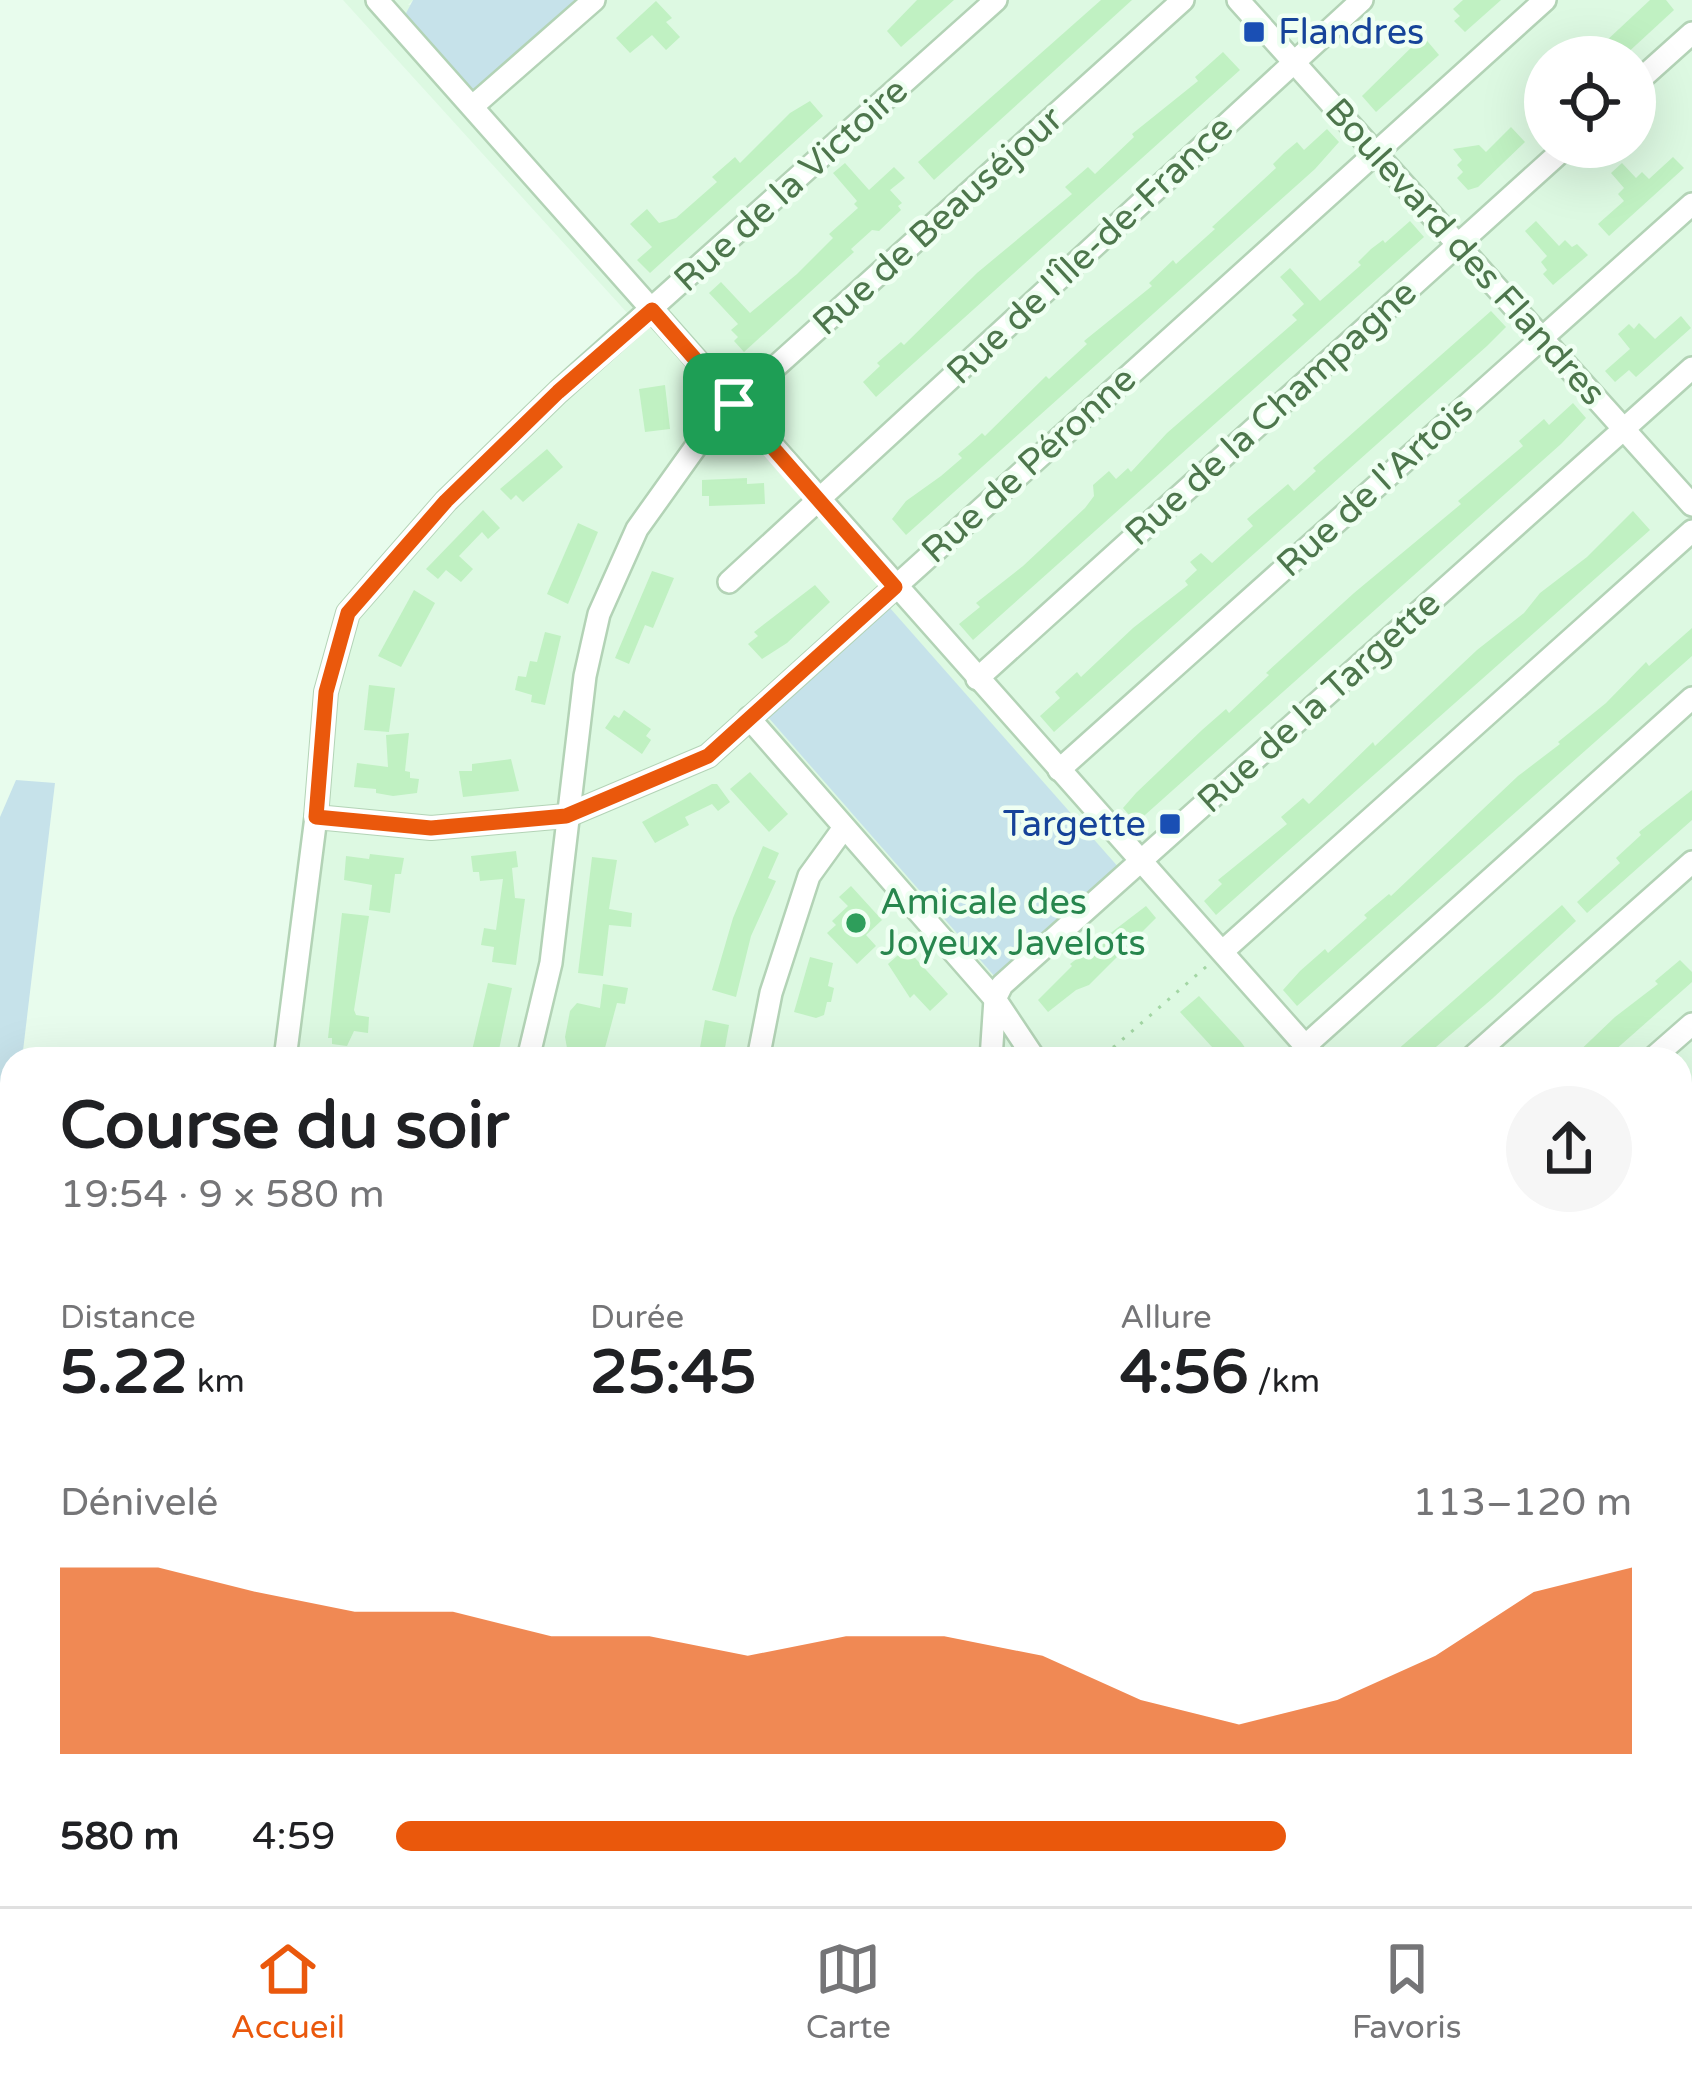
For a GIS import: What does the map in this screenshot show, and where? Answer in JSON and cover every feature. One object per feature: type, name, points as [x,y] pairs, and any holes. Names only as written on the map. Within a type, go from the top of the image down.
[{"type":"street","points":[[473,106],[593,0]]},
{"type":"street","name":"Rue de la Victoire","points":[[287,1047],[316,817],[326,692],[348,613],[446,501],[558,392],[996,0]]},
{"type":"street","name":"Rue de Beauséjour","points":[[531,1047],[551,963],[585,676],[599,614],[637,529],[712,424],[1183,0]]},
{"type":"street","name":"Boulevard des Flandres","points":[[1238,0],[1692,505]]},
{"type":"street","name":"Rue de l'Île-de-France","points":[[729,582],[1363,0]]},
{"type":"street","name":"Rue de Péronne","points":[[316,817],[431,828],[566,816],[708,756],[1545,0]]},
{"type":"street","points":[[391,5],[473,106],[819,501],[1305,1047]]},
{"type":"street","points":[[1656,65],[1692,33]]},
{"type":"street","name":"Rue de la Champagne","points":[[977,680],[1542,168]]},
{"type":"street","name":"Rue de l'Artois","points":[[1058,770],[1692,204]]},
{"type":"street","name":"Rue de la Targette","points":[[995,999],[1002,985],[1692,368]]},
{"type":"street","points":[[1223,951],[1692,531]]},
{"type":"street","points":[[1318,1047],[1692,698]]},
{"type":"street","points":[[748,718],[995,999],[1027,1047]]},
{"type":"street","points":[[760,1047],[771,993],[809,876],[843,830]]},
{"type":"street","points":[[1484,1047],[1692,862]]},
{"type":"street","points":[[992,1047],[995,999]]},
{"type":"street","points":[[1666,1047],[1692,1024]]},
{"type":"path","points":[[1113,1047],[1223,951]]},
{"type":"shaded area","points":[[343,0],[413,0],[408,5],[585,0],[1692,0],[1692,1047],[286,1047],[340,608],[437,493],[629,315]]},
{"type":"shaded area","points":[[413,0],[585,0],[483,92],[465,87],[404,17]]},
{"type":"shaded area","points":[[890,608],[1120,869],[996,978],[767,716]]},
{"type":"shaded area","points":[[16,780],[55,783],[23,1047],[0,1047],[0,817]]},
{"type":"building","points":[[917,0],[954,0],[901,47],[887,31]]},
{"type":"building","points":[[1101,0],[1132,0],[934,180],[918,162]]},
{"type":"building","points":[[1463,0],[1501,0],[1465,32],[1454,21],[1460,16],[1453,9]]},
{"type":"building","points":[[1650,0],[1666,0],[1674,10],[1646,36],[1611,36]]},
{"type":"building","points":[[656,1],[672,18],[666,22],[680,37],[666,50],[652,35],[630,53],[616,38]]},
{"type":"building","points":[[1423,36],[1439,55],[1376,112],[1362,96]]},
{"type":"building","points":[[1223,52],[1240,70],[876,397],[863,382],[880,366],[877,363],[901,342],[904,345],[977,273],[1072,194],[1065,187],[1088,167],[1095,174],[1132,134],[1198,81],[1195,77]]},
{"type":"building","points":[[810,101],[823,116],[650,273],[637,260],[652,247],[630,224],[647,209],[659,223],[676,218],[717,182],[712,177],[735,157],[740,163],[790,113]]},
{"type":"building","points":[[1511,127],[1524,141],[1478,187],[1468,190],[1457,178],[1463,172],[1457,165],[1462,160],[1453,149],[1479,145],[1486,152]]},
{"type":"building","points":[[1327,129],[1339,142],[1315,169],[906,535],[892,519],[906,501],[962,458],[958,454],[982,433],[985,436],[1046,376],[1049,379],[1087,344],[1084,341],[1152,286],[1149,283],[1173,260],[1176,264],[1215,229],[1212,227],[1276,168],[1273,164],[1284,153],[1297,142],[1304,150]]},
{"type":"building","points":[[1673,157],[1684,168],[1609,236],[1598,224],[1624,201],[1618,194],[1624,188],[1611,173],[1627,168],[1636,178],[1642,172],[1649,179]]},
{"type":"building","points":[[845,163],[869,190],[894,167],[905,178],[890,190],[902,203],[901,210],[879,231],[872,230],[744,352],[731,330],[738,324],[709,293],[721,282],[750,313],[797,274],[833,238],[829,234],[858,208],[833,173]]},
{"type":"building","points":[[1410,221],[1424,237],[973,640],[959,624],[980,607],[976,603],[1085,508],[1094,496],[1093,485],[1109,471],[1116,479],[1128,468],[1131,472],[1167,433],[1297,320],[1292,315],[1304,304],[1280,277],[1290,268],[1320,301],[1361,265],[1358,262],[1371,249]]},
{"type":"building","points":[[1536,221],[1559,246],[1565,240],[1588,255],[1553,285],[1543,274],[1547,270],[1541,262],[1547,256],[1525,231]]},
{"type":"building","points":[[1491,311],[1506,327],[1487,346],[1054,732],[1040,716],[1060,698],[1055,692],[1077,672],[1081,677],[1188,585],[1185,581],[1197,570],[1190,562],[1201,553],[1212,563],[1253,526],[1247,519],[1288,484],[1294,491],[1316,471],[1313,468]]},
{"type":"building","points":[[1681,316],[1691,328],[1636,377],[1629,370],[1615,382],[1605,371],[1630,349],[1618,334],[1629,324],[1634,329],[1639,323],[1655,339]]},
{"type":"building","points":[[665,385],[670,429],[645,432],[639,389]]},
{"type":"building","points":[[1573,403],[1586,418],[1561,444],[1136,823],[1123,808],[1136,793],[1226,709],[1229,713],[1354,593],[1461,504],[1458,501],[1523,446],[1519,441],[1544,419],[1549,425]]},
{"type":"building","points":[[547,449],[563,467],[523,502],[516,495],[511,500],[500,489]]},
{"type":"building","points":[[747,478],[747,484],[764,483],[765,504],[709,506],[709,496],[702,496],[702,480]]},
{"type":"building","points":[[483,510],[500,528],[488,539],[482,532],[459,556],[473,569],[461,582],[446,570],[438,579],[426,569]]},
{"type":"building","points":[[1633,511],[1650,530],[1216,915],[1204,901],[1222,884],[1218,880],[1287,824],[1281,817],[1303,798],[1309,804]]},
{"type":"building","points":[[578,523],[598,532],[568,604],[547,594]]},
{"type":"building","points":[[652,571],[674,578],[653,628],[645,625],[629,664],[615,658]]},
{"type":"building","points":[[815,585],[830,602],[787,643],[762,659],[748,644],[758,636],[754,632]]},
{"type":"building","points":[[414,590],[435,603],[401,667],[378,656]]},
{"type":"building","points":[[1692,628],[1692,656],[1297,1006],[1283,990],[1300,971],[1325,949],[1328,953],[1518,776],[1560,744],[1646,662],[1649,666]]},
{"type":"building","points":[[545,632],[561,636],[545,705],[515,690],[518,676],[526,677],[530,661],[537,662]]},
{"type":"building","points":[[369,685],[395,688],[389,732],[364,730]]},
{"type":"building","points":[[624,710],[651,729],[646,736],[651,740],[642,754],[605,728]]},
{"type":"building","points":[[409,733],[405,771],[419,779],[417,793],[393,796],[354,787],[357,763],[388,767],[386,735]]},
{"type":"building","points":[[511,759],[519,791],[463,797],[459,771],[472,771],[472,764]]},
{"type":"building","points":[[750,772],[788,814],[769,832],[730,789]]},
{"type":"building","points":[[712,784],[730,802],[718,811],[712,804],[685,817],[689,825],[655,843],[642,822]]},
{"type":"building","points":[[1692,790],[1692,820],[1587,913],[1577,902],[1620,863],[1616,858],[1639,832]]},
{"type":"building","points":[[763,846],[779,853],[768,878],[776,881],[751,936],[736,997],[712,990],[733,918]]},
{"type":"building","points":[[516,851],[518,867],[512,868],[515,898],[525,899],[516,965],[492,962],[494,947],[481,945],[484,928],[496,930],[503,879],[480,881],[471,856]]},
{"type":"building","points":[[370,854],[404,858],[401,874],[395,874],[390,913],[369,910],[372,885],[344,880],[346,856],[369,859]]},
{"type":"building","points":[[592,857],[617,860],[609,909],[632,913],[631,927],[609,925],[603,976],[578,973]]},
{"type":"building","name":"Amicale des Joyeux Javelots","points":[[851,886],[882,920],[866,935],[876,946],[857,964],[827,933],[848,906],[839,897]]},
{"type":"building","points":[[1562,905],[1576,921],[1436,1047],[1401,1047]]},
{"type":"building","points":[[1146,906],[1156,918],[1089,985],[1048,1012],[1038,1000],[1070,964]]},
{"type":"building","points":[[342,913],[369,916],[354,1010],[356,1015],[369,1017],[368,1033],[354,1031],[347,1046],[332,1044],[328,1038]]},
{"type":"building","points":[[906,948],[948,994],[930,1011],[914,994],[910,998],[888,964]]},
{"type":"building","points":[[810,957],[833,963],[828,986],[834,988],[831,1002],[824,1015],[816,1018],[794,1012]]},
{"type":"building","points":[[1680,960],[1692,972],[1692,982],[1619,1047],[1584,1047],[1658,984],[1655,981]]},
{"type":"building","points":[[488,983],[512,988],[500,1047],[473,1047]]},
{"type":"building","points":[[603,984],[628,988],[625,1004],[617,1003],[605,1047],[567,1047],[570,1011],[577,1003],[600,1008]]},
{"type":"building","points":[[1199,996],[1245,1047],[1212,1047],[1180,1012]]},
{"type":"building","points":[[705,1020],[729,1025],[725,1047],[700,1047]]},
{"type":"place","name":"Flandres","points":[[1254,32]]},
{"type":"place","name":"Targette","points":[[1170,824]]},
{"type":"place","name":"Amicale des Joyeux Javelots","points":[[856,923]]},
{"type":"route","points":[[652,310],[734,404],[895,587],[708,756],[566,816],[431,828],[316,817],[326,692],[348,613],[446,501],[558,392],[652,310]]}]
